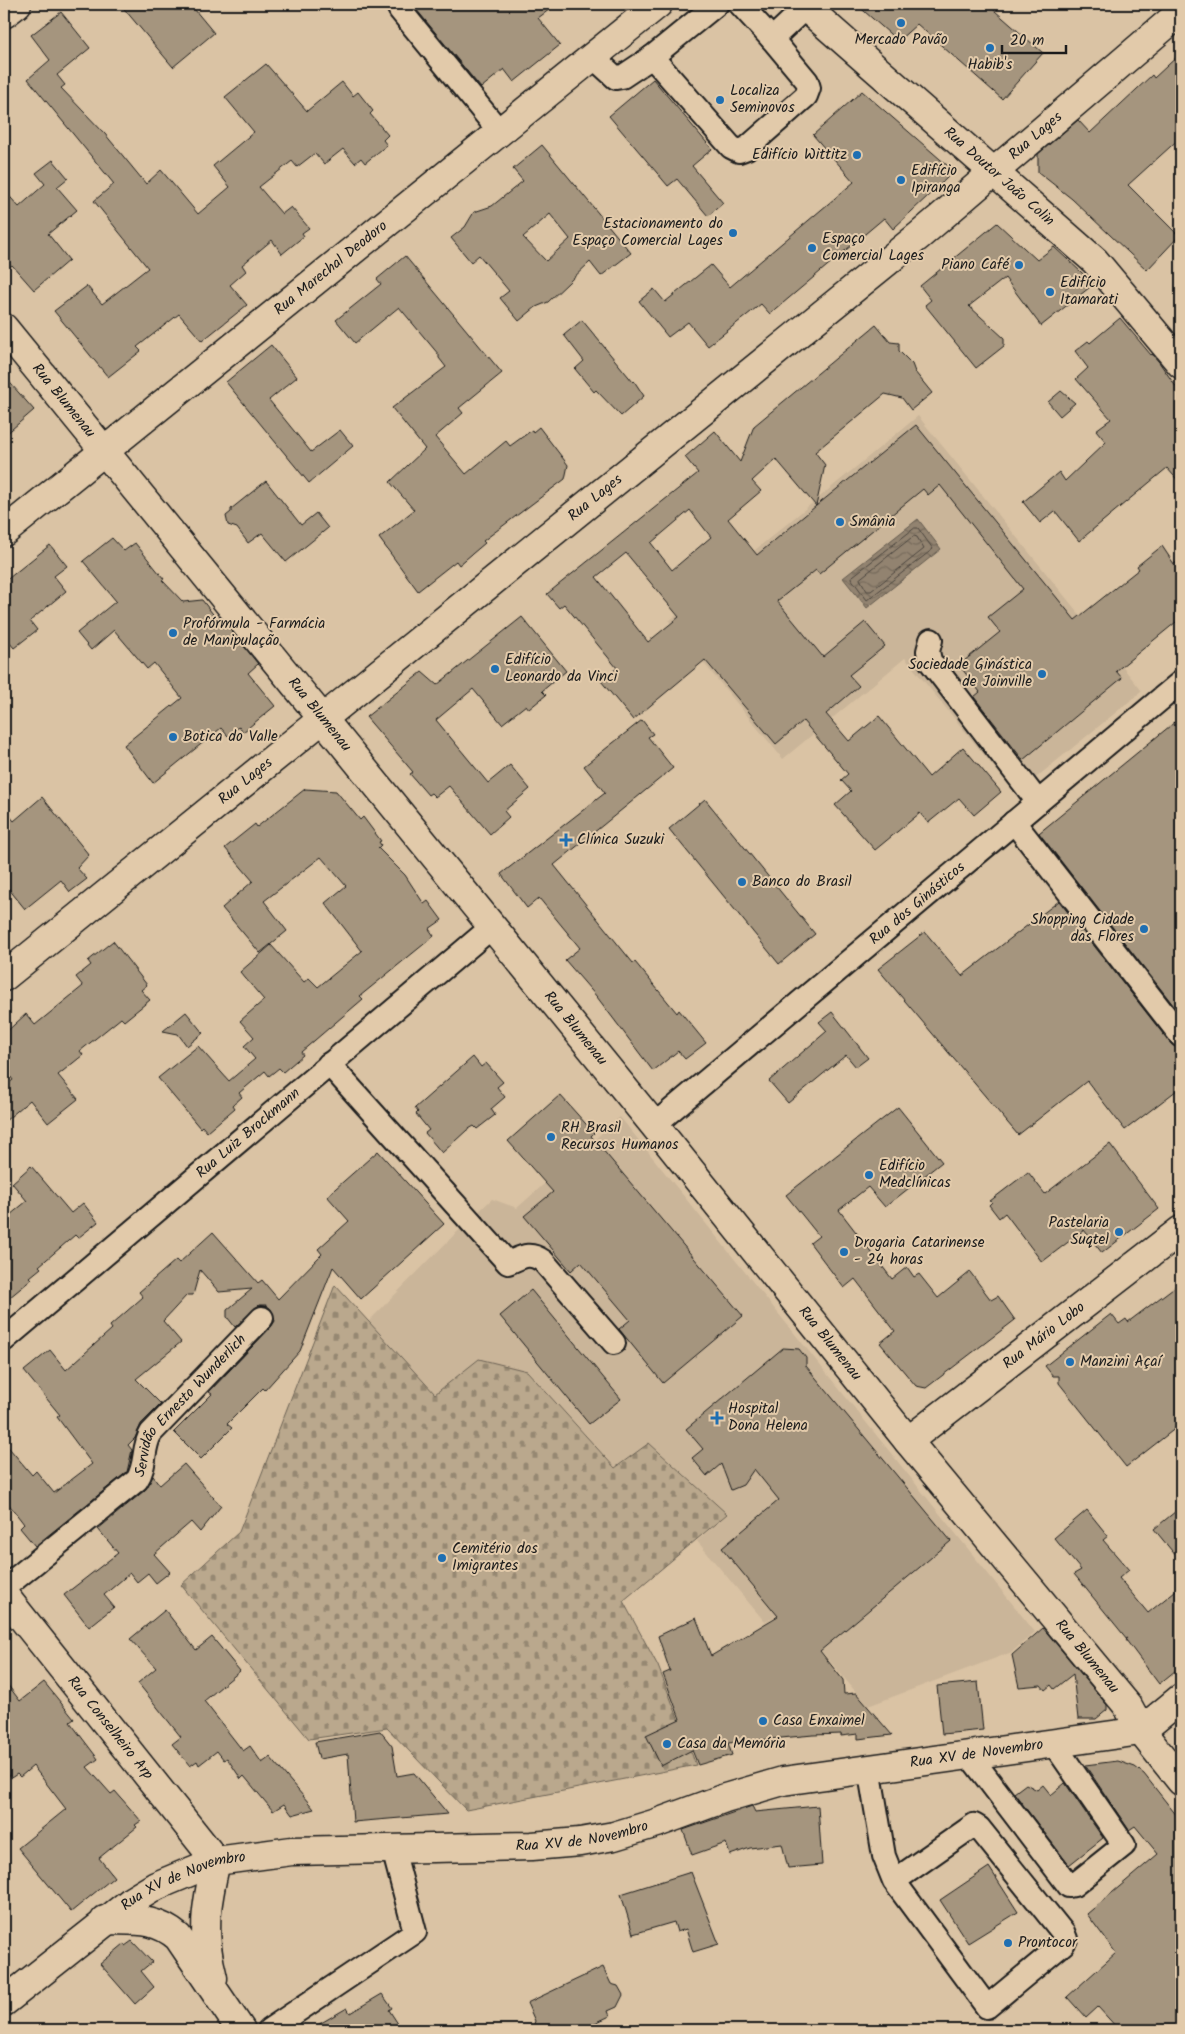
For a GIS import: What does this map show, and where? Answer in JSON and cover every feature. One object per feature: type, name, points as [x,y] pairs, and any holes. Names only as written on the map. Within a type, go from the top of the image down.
[{"type":"main road","points":[[4,14],[17,4]]},
{"type":"main road","name":"Rua Marechal Deodoro","points":[[4,532],[658,4]]},
{"type":"main road","name":"Rua Doutor João Colin","points":[[804,6],[994,171],[1095,262],[1181,364]]},
{"type":"main road","name":"Rua Lages","points":[[4,977],[920,235],[1181,12]]},
{"type":"main road","name":"Rua Blumenau","points":[[4,328],[654,1125],[908,1441],[1127,1705],[1141,1731],[1181,1781]]},
{"type":"main road","name":"Rua Mário Lobo","points":[[908,1441],[1181,1230]]},
{"type":"main road","name":"Rua Conselheiro Arp","points":[[4,1595],[216,1861]]},
{"type":"main road","points":[[1141,1731],[1181,1698]]},
{"type":"main road","name":"Rua XV de Novembro","points":[[4,2002],[106,1920],[156,1886],[216,1861],[292,1851],[580,1842],[614,1836],[657,1823],[725,1798],[783,1781],[1141,1731]]},
{"type":"main road","points":[[216,1861],[204,1930],[206,1954],[217,1993]]},
{"type":"main road","points":[[106,1920],[151,1922],[165,1926],[178,1937],[241,2030]]},
{"type":"street","points":[[397,4],[500,132]]},
{"type":"street","points":[[593,57],[616,78],[652,57],[717,4]]},
{"type":"street","points":[[652,57],[731,147],[739,151],[747,148],[806,96],[809,88],[807,81],[772,38],[740,4]]},
{"type":"street","points":[[772,38],[804,6]]},
{"type":"street","points":[[931,640],[928,651],[930,661],[1038,802]]},
{"type":"street","name":"Rua dos Ginásticos","points":[[654,1125],[1181,682]]},
{"type":"street","points":[[1014,822],[1181,1036]]},
{"type":"street","name":"Rua Luiz Brockmann","points":[[4,1340],[492,927]]},
{"type":"street","points":[[329,1064],[508,1263],[526,1255],[534,1255],[543,1261],[614,1343]]},
{"type":"street","name":"Servidão Ernesto Wunderlich","points":[[4,1588],[137,1480],[144,1466],[146,1441],[151,1433],[262,1318]]},
{"type":"street","points":[[970,1756],[1069,1886],[1074,1885],[1124,1845],[1054,1744]]},
{"type":"street","points":[[868,1768],[884,1856],[894,1881],[987,2007],[1063,1944],[1066,1939],[1043,1904],[980,1828],[974,1825],[894,1881]]},
{"type":"street","points":[[269,2030],[414,1932],[393,1849]]},
{"type":"shaded area","name":"Sociedade Ginástica de Joinville","points":[[918,416],[1142,691],[1016,794],[905,658],[783,759],[669,621]]},
{"type":"shaded area","name":"Hospital Dona Helena","points":[[620,1117],[1035,1632],[1012,1652],[868,1706],[786,1610],[765,1622],[697,1541],[727,1514],[648,1443],[616,1468],[527,1371],[435,1394],[368,1322],[492,1199],[517,1208]]},
{"type":"green space","name":"Cemitério dos Imigrantes","points":[[335,1285],[435,1394],[479,1359],[527,1371],[615,1468],[649,1443],[727,1514],[623,1601],[658,1666],[696,1765],[466,1810],[387,1728],[309,1739],[181,1585],[239,1532]]},
{"type":"water","points":[[918,519],[941,549],[867,608],[843,578]]},
{"type":"building","points":[[120,4],[190,4],[214,33],[173,67]]},
{"type":"building","points":[[421,4],[557,4],[538,18],[560,45],[514,82],[504,69],[481,88],[416,9]]},
{"type":"building","name":"Habib's","points":[[856,4],[987,4],[1043,53],[1002,99],[917,24],[898,41]]},
{"type":"building","points":[[61,12],[90,48],[57,75],[65,85],[61,88],[105,134],[146,184],[161,170],[198,214],[230,187],[213,166],[254,132],[225,97],[266,64],[307,111],[342,82],[353,96],[358,92],[373,111],[370,114],[388,135],[383,140],[387,145],[365,163],[361,158],[355,163],[343,149],[324,164],[315,153],[297,167],[292,161],[259,187],[282,214],[291,207],[309,228],[302,233],[304,236],[282,254],[272,240],[242,265],[246,271],[230,285],[247,305],[202,341],[179,314],[137,347],[141,351],[108,377],[54,311],[87,286],[102,304],[148,268],[94,201],[114,184],[28,79],[50,60],[31,35]]},
{"type":"building","points":[[1181,53],[1181,137],[1128,185],[1179,236],[1147,270],[1072,199],[1038,172],[1038,154],[1078,120],[1090,133],[1152,75],[1154,78]]},
{"type":"building","points":[[653,79],[712,149],[692,166],[723,203],[708,216],[677,179],[668,186],[609,116]]},
{"type":"building","points":[[862,91],[948,166],[950,172],[947,178],[893,229],[884,218],[770,314],[761,304],[708,346],[688,322],[668,337],[639,301],[654,289],[665,302],[711,265],[730,287],[854,182],[813,135]]},
{"type":"building","points":[[542,145],[631,253],[601,276],[590,262],[548,302],[536,307],[519,321],[500,298],[509,291],[479,255],[471,262],[451,238],[465,227],[474,212],[492,206],[523,181],[513,169]],"holes":[[[550,214],[570,239],[546,261],[523,237]]]},
{"type":"building","points":[[53,160],[68,178],[57,187],[77,210],[48,234],[69,260],[34,290],[12,265],[4,271],[4,190],[19,207],[45,184],[36,173]]},
{"type":"building","points":[[997,223],[1037,260],[1054,247],[1094,284],[1041,326],[1005,278],[969,306],[1004,338],[1004,346],[976,368],[925,305],[931,300],[920,286]]},
{"type":"building","points":[[405,256],[502,373],[459,408],[463,413],[435,437],[466,474],[506,441],[510,446],[539,427],[568,465],[565,479],[483,541],[485,543],[459,565],[456,561],[418,591],[379,538],[414,510],[390,482],[425,449],[392,408],[446,367],[439,358],[439,355],[399,307],[355,343],[336,320],[381,284],[377,279]]},
{"type":"building","points":[[1120,318],[1159,362],[1181,394],[1181,484],[1167,468],[1079,541],[1055,511],[1040,523],[1023,502],[1059,472],[1065,481],[1106,442],[1096,430],[1111,419],[1076,379],[1088,368],[1075,351],[1088,341],[1090,343]]},
{"type":"building","points":[[582,320],[634,381],[644,396],[621,416],[596,390],[594,392],[575,369],[584,361],[564,335]]},
{"type":"building","points":[[876,325],[890,342],[899,343],[899,351],[912,364],[915,372],[932,393],[911,410],[902,398],[885,394],[815,452],[825,465],[816,506],[916,425],[1075,620],[1139,569],[1137,566],[1162,546],[1174,564],[1181,559],[1181,618],[1116,671],[1122,678],[1023,760],[974,697],[980,692],[959,665],[1000,632],[988,617],[1023,589],[940,485],[928,495],[923,489],[819,574],[816,570],[777,601],[823,657],[865,622],[885,646],[849,675],[859,686],[826,714],[849,741],[879,716],[929,777],[963,747],[1001,792],[974,815],[959,798],[928,823],[920,813],[875,850],[835,805],[851,791],[841,780],[848,774],[803,721],[776,744],[705,660],[633,720],[601,681],[617,668],[564,604],[559,608],[547,594],[698,473],[685,457],[715,431],[740,462],[754,426]],"holes":[[[776,459],[816,506],[757,555],[728,519],[761,491],[752,481]],[[690,510],[711,537],[672,570],[651,543]],[[626,553],[679,617],[648,642],[596,577]]]},
{"type":"building","points":[[271,345],[297,377],[269,400],[311,452],[340,430],[353,446],[309,483],[226,382]]},
{"type":"building","points":[[4,376],[34,410],[4,436]]},
{"type":"building","points":[[1061,391],[1075,403],[1060,416],[1048,402]]},
{"type":"building","points":[[266,481],[301,525],[316,513],[328,528],[286,562],[262,533],[248,543],[237,528],[228,525],[226,516],[231,512],[231,509]]},
{"type":"building","points":[[112,538],[124,551],[135,543],[164,579],[162,580],[183,602],[202,600],[216,618],[218,617],[226,624],[258,664],[248,673],[275,706],[243,732],[239,727],[228,736],[221,728],[153,783],[124,745],[182,698],[154,663],[147,669],[114,630],[91,650],[77,633],[116,601],[83,561]]},
{"type":"building","points":[[50,545],[67,566],[54,576],[66,591],[30,621],[37,630],[14,648],[4,636],[4,582]]},
{"type":"building","points":[[522,617],[566,671],[542,691],[546,695],[529,709],[526,705],[502,724],[473,689],[436,720],[488,783],[510,765],[530,789],[504,811],[509,817],[490,834],[449,786],[435,797],[431,793],[428,795],[410,774],[413,772],[366,717],[422,672],[437,685]]},
{"type":"building","name":"Shopping Cidade das Flores","points":[[1181,717],[1181,1015],[1039,833]]},
{"type":"building","points":[[642,720],[653,734],[648,737],[673,768],[554,865],[633,963],[635,962],[677,1013],[679,1010],[706,1043],[685,1059],[678,1051],[653,1071],[597,997],[565,960],[580,948],[539,898],[527,908],[501,874],[605,793],[584,766]]},
{"type":"building","points":[[305,789],[336,791],[360,820],[363,817],[381,841],[379,842],[381,845],[378,848],[405,875],[424,904],[428,901],[442,920],[429,929],[434,936],[360,996],[363,999],[301,1052],[303,1055],[283,1072],[279,1068],[269,1076],[265,1071],[239,1093],[242,1097],[233,1105],[235,1108],[207,1132],[202,1126],[200,1128],[158,1078],[198,1046],[229,1081],[255,1059],[244,1046],[254,1037],[240,1021],[264,1000],[240,972],[271,945],[304,982],[309,978],[318,987],[362,951],[325,903],[346,886],[321,857],[264,901],[287,931],[260,953],[222,908],[253,881],[225,848],[255,824],[257,827]]},
{"type":"building","points":[[42,797],[89,855],[77,868],[87,879],[70,892],[61,880],[25,909],[4,883],[4,809],[14,821]]},
{"type":"building","name":"Banco do Brasil","points":[[705,799],[815,934],[779,964],[669,829]]},
{"type":"building","points":[[1059,901],[1171,1044],[1181,1049],[1181,1087],[1125,1130],[1087,1081],[1018,1135],[878,969],[925,932],[962,976]]},
{"type":"building","points":[[113,941],[147,985],[141,990],[150,1000],[124,1021],[121,1018],[80,1051],[83,1055],[58,1075],[78,1099],[48,1123],[30,1100],[4,1122],[4,1087],[13,1080],[4,1068],[4,1034],[26,1014],[35,1025],[83,986],[76,977],[91,965],[88,961]]},
{"type":"building","points":[[186,1012],[203,1033],[187,1046],[178,1034],[163,1031]]},
{"type":"building","points":[[832,1012],[868,1058],[856,1067],[846,1055],[788,1103],[769,1081],[827,1031],[819,1022]]},
{"type":"building","points":[[473,1057],[481,1067],[486,1063],[503,1082],[497,1087],[505,1097],[491,1109],[495,1115],[477,1129],[474,1126],[467,1130],[442,1153],[425,1133],[429,1130],[416,1114],[418,1112],[415,1108]]},
{"type":"building","points":[[560,1095],[594,1133],[591,1136],[743,1316],[663,1383],[619,1329],[630,1320],[581,1262],[571,1271],[524,1216],[553,1192],[508,1141]]},
{"type":"building","points":[[898,1107],[942,1162],[885,1207],[868,1187],[839,1210],[892,1279],[907,1267],[914,1277],[919,1274],[938,1298],[970,1272],[991,1300],[998,1296],[1015,1320],[926,1388],[916,1386],[880,1343],[895,1331],[855,1279],[844,1288],[810,1243],[819,1236],[786,1195]]},
{"type":"building","points":[[1110,1144],[1159,1209],[1102,1253],[1084,1230],[1042,1262],[1005,1213],[999,1218],[989,1205],[992,1202],[990,1201],[1028,1172],[1045,1194]]},
{"type":"building","points":[[378,1151],[444,1224],[361,1299],[333,1267],[300,1351],[265,1390],[263,1388],[227,1424],[232,1428],[201,1459],[174,1432],[212,1394],[209,1392],[275,1321],[271,1309],[266,1305],[259,1305],[235,1327],[227,1317],[227,1310],[252,1289],[219,1292],[200,1270],[193,1295],[187,1295],[163,1321],[181,1342],[136,1379],[161,1404],[141,1424],[135,1438],[128,1445],[132,1450],[127,1472],[35,1546],[20,1528],[24,1524],[4,1498],[4,1442],[32,1475],[36,1471],[54,1493],[92,1464],[57,1417],[60,1415],[24,1371],[50,1350],[66,1370],[112,1329],[110,1326],[143,1297],[139,1292],[176,1260],[179,1263],[213,1232],[258,1283],[262,1280],[278,1299],[322,1254],[318,1249],[349,1221],[327,1196]]},
{"type":"building","points":[[31,1166],[71,1213],[83,1203],[98,1222],[78,1238],[75,1235],[39,1266],[41,1268],[30,1277],[32,1279],[4,1302],[4,1220],[27,1201],[12,1183]]},
{"type":"building","points":[[1181,1282],[1181,1424],[1126,1467],[1059,1383],[1059,1376],[1053,1376],[1045,1366],[1111,1314],[1119,1324],[1126,1319],[1128,1322]]},
{"type":"building","points":[[531,1290],[621,1399],[589,1424],[500,1316]]},
{"type":"building","points":[[783,1348],[799,1349],[806,1358],[806,1366],[951,1541],[820,1651],[843,1680],[844,1694],[856,1693],[892,1735],[858,1739],[858,1734],[841,1736],[841,1734],[813,1735],[728,1743],[732,1755],[698,1765],[692,1750],[661,1766],[646,1735],[680,1719],[663,1674],[670,1671],[658,1636],[696,1618],[711,1656],[778,1616],[722,1548],[779,1500],[754,1469],[743,1485],[731,1490],[721,1464],[707,1476],[692,1458],[703,1449],[686,1429]]},
{"type":"building","points":[[184,1464],[221,1506],[200,1532],[191,1522],[154,1554],[170,1572],[156,1583],[148,1573],[137,1582],[130,1573],[104,1595],[114,1607],[89,1627],[64,1595],[118,1553],[98,1529],[145,1490],[153,1476],[160,1485]]},
{"type":"building","points":[[1181,1507],[1181,1562],[1154,1529]]},
{"type":"building","points":[[1087,1510],[1108,1536],[1103,1540],[1129,1570],[1119,1578],[1148,1613],[1181,1586],[1181,1666],[1159,1684],[1127,1639],[1074,1574],[1081,1570],[1054,1538]]},
{"type":"building","points":[[165,1610],[196,1650],[212,1637],[240,1671],[204,1701],[243,1751],[250,1746],[262,1763],[270,1757],[314,1809],[292,1815],[284,1804],[273,1811],[244,1776],[241,1779],[227,1758],[224,1760],[217,1751],[199,1765],[197,1761],[190,1766],[172,1744],[181,1737],[138,1683],[156,1668],[130,1639]]},
{"type":"building","points":[[1043,1628],[1107,1705],[1107,1710],[1096,1719],[1078,1719],[1073,1674],[1054,1689],[1051,1685],[1045,1690],[1041,1685],[1019,1687],[1012,1655]]},
{"type":"building","points":[[4,1680],[20,1701],[44,1682],[74,1719],[70,1722],[98,1759],[87,1767],[111,1794],[115,1791],[141,1821],[135,1825],[137,1827],[99,1858],[114,1877],[71,1912],[18,1848],[66,1809],[33,1766],[20,1777],[17,1774],[11,1778],[4,1769]]},
{"type":"building","points":[[978,1682],[983,1730],[942,1734],[937,1686]]},
{"type":"building","points":[[380,1731],[392,1746],[397,1776],[414,1773],[448,1814],[353,1822],[348,1754],[319,1759],[315,1742]]},
{"type":"building","points":[[1118,1761],[1135,1767],[1144,1774],[1181,1821],[1181,2030],[1119,2030],[1098,2007],[1086,2018],[1067,1997],[1116,1953],[1087,1914],[1158,1854],[1135,1826],[1129,1830],[1085,1765]]},
{"type":"building","points":[[1065,1783],[1103,1838],[1069,1865],[1014,1793],[1026,1784],[1037,1790],[1043,1785],[1051,1795]]},
{"type":"building","points":[[752,1806],[755,1812],[818,1806],[822,1865],[788,1868],[782,1844],[750,1848],[730,1855],[726,1843],[692,1855],[683,1830]]},
{"type":"building","points":[[989,1867],[1018,1912],[968,1943],[940,1900]]},
{"type":"building","points":[[691,1872],[719,1944],[693,1952],[686,1929],[677,1932],[674,1922],[633,1934],[621,1894]]},
{"type":"building","points":[[132,1941],[152,1962],[141,1971],[154,1987],[135,2004],[100,1964],[124,1944],[125,1946]]},
{"type":"building","points":[[603,1967],[611,1984],[618,1986],[623,1995],[617,2007],[608,2011],[610,2016],[580,2030],[532,2030],[535,2021],[527,2003]]},
{"type":"building","points":[[382,1994],[392,2008],[389,2010],[402,2030],[309,2030],[347,2008],[350,2013]]},
{"type":"place","name":"Mercado Pavão","points":[[901,23]]},
{"type":"place","name":"Habib's","points":[[990,48]]},
{"type":"place","name":"Localiza Seminovos","points":[[720,100]]},
{"type":"place","name":"Edifício Wittitz","points":[[857,155]]},
{"type":"place","name":"Edifício Ipiranga","points":[[901,180]]},
{"type":"place","name":"Estacionamento do Espaço Comercial Lages","points":[[733,233]]},
{"type":"place","name":"Espaço Comercial Lages","points":[[812,248]]},
{"type":"place","name":"Piano Café","points":[[1019,265]]},
{"type":"place","name":"Edifício Itamarati","points":[[1050,292]]},
{"type":"place","name":"Smânia","points":[[840,522]]},
{"type":"place","name":"Profórmula - Farmácia de Manipulação","points":[[173,633]]},
{"type":"place","name":"Edifício Leonardo da Vinci","points":[[495,669]]},
{"type":"place","name":"Sociedade Ginástica de Joinville","points":[[1042,674]]},
{"type":"place","name":"Botica do Valle","points":[[173,737]]},
{"type":"place","name":"Clínica Suzuki","points":[[566,840]]},
{"type":"place","name":"Banco do Brasil","points":[[742,882]]},
{"type":"place","name":"Shopping Cidade das Flores","points":[[1144,929]]},
{"type":"place","name":"RH Brasil Recursos Humanos","points":[[551,1137]]},
{"type":"place","name":"Edifício Medclínicas","points":[[869,1175]]},
{"type":"place","name":"Pastelaria Suqtel","points":[[1119,1232]]},
{"type":"place","name":"Drogaria Catarinense - 24 horas","points":[[844,1252]]},
{"type":"place","name":"Manzini Açaí","points":[[1070,1362]]},
{"type":"place","name":"Hospital Dona Helena","points":[[717,1418]]},
{"type":"place","name":"Cemitério dos Imigrantes","points":[[442,1558]]},
{"type":"place","name":"Casa Enxaimel","points":[[763,1721]]},
{"type":"place","name":"Casa da Memória","points":[[667,1744]]},
{"type":"place","name":"Prontocor","points":[[1008,1943]]}]
